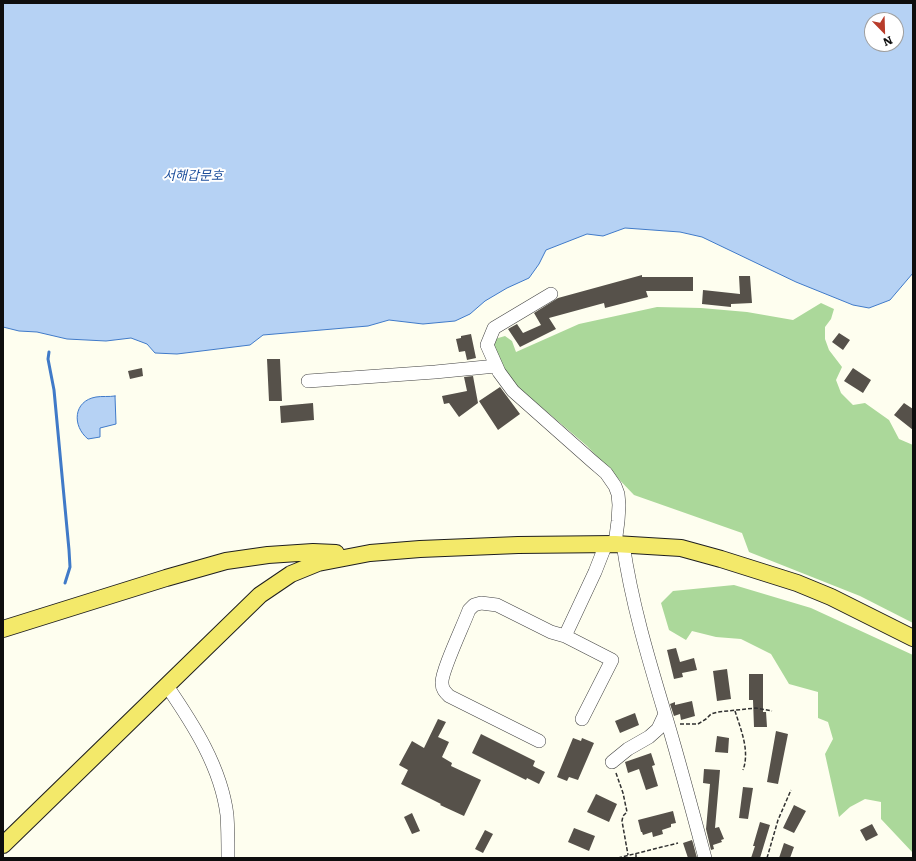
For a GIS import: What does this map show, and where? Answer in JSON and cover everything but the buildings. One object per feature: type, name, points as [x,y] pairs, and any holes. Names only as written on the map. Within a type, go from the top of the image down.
[{"type":"main road","points":[[3,629],[226,561],[268,555],[313,552],[370,553],[420,549],[518,545],[615,544],[681,548],[770,574],[831,597],[913,638]]},
{"type":"main road","points":[[3,845],[260,595],[291,574],[318,563],[370,553]]},
{"type":"street","points":[[551,294],[494,328],[487,345],[496,366],[513,391],[601,469],[615,486],[618,494],[618,521],[615,544],[594,572],[565,636]]},
{"type":"street","points":[[308,381],[496,366]]},
{"type":"street","points":[[615,544],[627,570],[637,619],[667,720],[705,858]]},
{"type":"street","points":[[539,741],[449,696],[442,689],[441,681],[445,669],[469,610],[474,605],[481,603],[497,605],[551,632],[565,636],[612,660],[582,719]]},
{"type":"street","points":[[167,686],[180,704],[206,750],[220,783],[227,815],[228,858]]},
{"type":"street","points":[[612,762],[628,749],[649,737],[667,720]]},
{"type":"path","points":[[667,720],[698,724],[711,714],[718,712],[756,708],[772,711]]},
{"type":"path","points":[[735,711],[742,734],[746,757],[743,770]]},
{"type":"path","points":[[612,762],[623,793],[627,812],[623,816],[622,821],[628,855]]},
{"type":"path","points":[[767,858],[778,820],[791,790]]},
{"type":"path","points":[[618,858],[678,843]]},
{"type":"path","points":[[636,853],[636,858]]},
{"type":"green space","points":[[821,303],[834,309],[831,319],[825,327],[825,339],[829,350],[842,367],[836,380],[841,393],[853,405],[865,403],[889,420],[899,439],[913,445],[913,623],[860,596],[749,552],[742,533],[634,495],[587,446],[509,378],[493,347],[495,339],[505,336],[512,341],[516,352],[579,324],[657,307],[701,308],[747,312],[793,320]]},
{"type":"green space","points":[[734,585],[811,608],[913,655],[913,853],[881,819],[881,802],[865,799],[850,807],[839,817],[825,754],[833,739],[828,722],[818,718],[818,692],[789,684],[771,654],[741,639],[716,637],[692,631],[686,640],[669,630],[661,603],[673,591]]},
{"type":"water","name":"서해갑문호","points":[[3,3],[913,3],[913,273],[890,300],[869,308],[853,305],[796,282],[702,237],[680,232],[625,228],[603,236],[587,234],[546,250],[539,264],[529,278],[507,288],[485,301],[470,314],[455,321],[423,324],[389,320],[368,326],[263,335],[250,345],[177,354],[155,353],[147,344],[131,338],[106,341],[67,339],[37,332],[19,331],[3,327]]},
{"type":"water","points":[[115,396],[116,424],[100,428],[100,437],[88,439],[79,428],[77,415],[79,409],[88,399]]},
{"type":"waterway","points":[[49,352],[48,359],[54,390],[69,550],[70,567],[65,583]]}]
